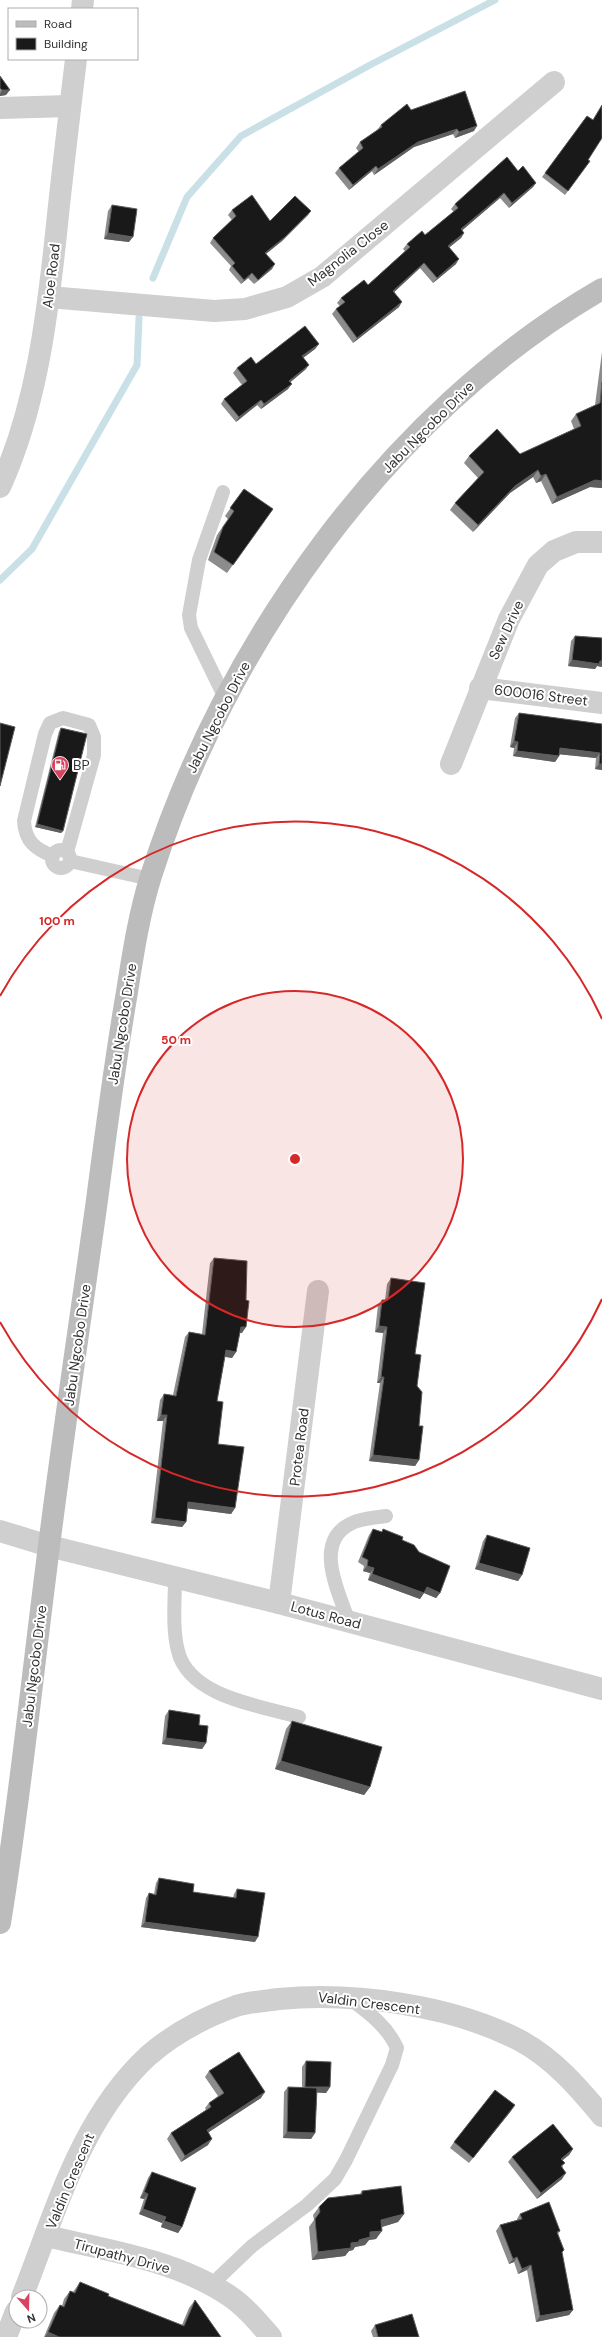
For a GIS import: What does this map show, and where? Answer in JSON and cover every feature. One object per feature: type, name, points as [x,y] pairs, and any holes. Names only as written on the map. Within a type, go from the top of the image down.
[{"type":"main road","name":"Jabu Ngcobo Drive","points":[[0,1923],[49,1546],[119,1039],[134,952],[150,879],[190,770],[225,698],[280,606],[336,527],[396,455],[485,371],[537,331],[602,290]]},
{"type":"street","name":"Aloe Road","points":[[0,487],[27,413],[49,297],[76,60]]},
{"type":"street","name":"Magnolia Close","points":[[49,297],[214,311],[245,309],[287,297],[322,277],[554,82]]},
{"type":"street","points":[[0,108],[70,106]]},
{"type":"street","name":"Sew Drive","points":[[451,764],[480,688],[509,619],[538,565],[554,551],[576,542],[602,542]]},
{"type":"street","name":"600016 Street","points":[[480,688],[602,703]]},
{"type":"street","name":"Protea Road","points":[[279,1603],[318,1291]]},
{"type":"street","points":[[0,1530],[49,1546]]},
{"type":"street","name":"Lotus Road","points":[[49,1546],[279,1603],[602,1688]]},
{"type":"street","name":"Valdin Crescent","points":[[25,2289],[90,2130],[120,2088],[148,2057],[176,2035],[202,2020],[237,2006],[312,1996],[348,1997],[402,2004],[473,2020],[520,2040],[550,2059],[580,2088],[602,2116]]},
{"type":"street","name":"Tirupathy Drive","points":[[46,2236],[142,2258],[194,2277],[228,2295],[255,2317],[271,2337]]},
{"type":"lane","points":[[223,492],[198,560],[189,615],[191,628],[225,698]]},
{"type":"lane","points":[[62,718],[89,726],[95,744],[94,755],[69,857],[64,868],[59,868],[55,865],[53,856],[36,849],[31,843],[25,830],[24,821],[45,734],[50,723],[62,718]]},
{"type":"lane","points":[[69,857],[150,879]]},
{"type":"lane","points":[[349,1622],[331,1568],[330,1558],[334,1540],[339,1531],[349,1524],[361,1519],[386,1516]]},
{"type":"lane","points":[[175,1577],[176,1641],[182,1662],[188,1670],[216,1692],[299,1717]]},
{"type":"lane","points":[[210,2286],[252,2246],[323,2192],[335,2179],[353,2146],[392,2065],[397,2048],[386,2030],[373,2016],[348,1997]]},
{"type":"building","points":[[0,76],[10,90],[2,90],[0,88]]},
{"type":"building","points":[[465,91],[477,126],[459,132],[457,129],[418,142],[378,169],[376,166],[353,185],[339,168],[363,148],[360,142],[382,127],[381,125],[407,104],[411,110]]},
{"type":"building","points":[[602,105],[602,138],[588,160],[590,161],[568,191],[545,173],[587,116],[593,120]]},
{"type":"building","points":[[507,157],[518,171],[523,166],[536,183],[512,203],[504,193],[461,229],[464,233],[448,246],[459,259],[437,278],[424,263],[393,291],[402,302],[357,338],[336,309],[345,302],[341,298],[364,280],[368,285],[410,247],[407,244],[422,231],[425,235],[458,208],[455,204]]},
{"type":"building","points":[[252,195],[270,221],[295,196],[311,211],[285,237],[265,253],[275,264],[258,280],[252,273],[244,280],[232,266],[235,263],[213,238],[236,216],[232,210]]},
{"type":"building","points":[[112,205],[137,209],[133,237],[108,233]]},
{"type":"building","points":[[305,326],[319,344],[302,356],[309,365],[289,381],[292,384],[264,404],[261,400],[239,417],[224,399],[247,381],[237,368],[251,357],[256,364]]},
{"type":"building","points":[[602,382],[602,481],[595,480],[557,497],[546,474],[541,476],[538,470],[515,486],[478,525],[455,503],[484,472],[469,456],[497,429],[520,454],[581,426],[576,414],[600,403]]},
{"type":"building","points":[[244,489],[273,509],[233,565],[214,552],[223,527],[234,511],[230,508]]},
{"type":"building","points":[[575,636],[602,638],[602,661],[600,661],[599,664],[572,660]]},
{"type":"building","points":[[519,713],[602,724],[602,764],[599,764],[600,753],[560,748],[559,756],[517,751],[518,742],[514,741]]},
{"type":"building","points":[[0,723],[15,727],[0,786]]},
{"type":"building","points":[[61,728],[87,734],[63,831],[37,824]]},
{"type":"building","points":[[214,1258],[247,1261],[246,1300],[249,1301],[246,1327],[241,1327],[236,1352],[226,1350],[217,1401],[223,1402],[218,1444],[244,1447],[235,1508],[188,1502],[186,1522],[155,1518],[167,1415],[161,1415],[164,1394],[176,1396],[189,1332],[205,1335]]},
{"type":"building","points":[[391,1278],[425,1283],[415,1354],[421,1355],[417,1386],[422,1392],[419,1426],[423,1426],[419,1460],[373,1455],[384,1377],[381,1377],[387,1327],[379,1326],[382,1300],[388,1300]]},
{"type":"building","points":[[373,1529],[382,1532],[383,1529],[403,1537],[402,1540],[414,1545],[419,1552],[450,1566],[440,1593],[427,1587],[424,1593],[372,1574],[374,1568],[367,1566],[368,1560],[362,1557]]},
{"type":"building","points":[[487,1535],[530,1548],[522,1575],[479,1563]]},
{"type":"building","points":[[169,1710],[200,1715],[199,1725],[208,1726],[206,1743],[166,1738]]},
{"type":"building","points":[[292,1721],[382,1747],[370,1787],[281,1761]]},
{"type":"building","points":[[159,1878],[194,1884],[193,1892],[236,1898],[237,1889],[265,1893],[258,1937],[145,1922],[149,1893],[156,1895]]},
{"type":"building","points":[[239,2052],[265,2092],[207,2130],[212,2139],[185,2156],[171,2133],[211,2107],[209,2103],[224,2093],[209,2071]]},
{"type":"building","points":[[306,2061],[331,2062],[330,2087],[305,2087]]},
{"type":"building","points":[[288,2087],[317,2088],[315,2133],[287,2132]]},
{"type":"building","points":[[495,2090],[515,2105],[473,2158],[454,2142]]},
{"type":"building","points":[[553,2124],[573,2149],[561,2159],[565,2163],[561,2166],[566,2173],[541,2193],[512,2157]]},
{"type":"building","points":[[152,2172],[196,2188],[182,2227],[164,2221],[166,2217],[143,2209],[148,2194],[144,2192]]},
{"type":"building","points":[[401,2186],[404,2214],[381,2220],[382,2231],[370,2232],[370,2237],[359,2240],[359,2242],[351,2243],[351,2248],[318,2252],[315,2219],[320,2212],[319,2207],[328,2198],[362,2194],[362,2191]]},
{"type":"building","points":[[549,2202],[560,2231],[557,2232],[564,2250],[562,2252],[573,2310],[540,2316],[531,2265],[522,2269],[517,2257],[513,2259],[500,2225],[522,2219],[520,2214]]},
{"type":"building","points":[[80,2282],[109,2294],[108,2296],[184,2326],[195,2300],[221,2337],[59,2337],[48,2332],[60,2305],[64,2307],[70,2291],[75,2293]]},
{"type":"building","points":[[412,2314],[419,2337],[378,2337],[375,2325]]},
{"type":"waterway","points":[[153,278],[187,197],[241,136],[370,65],[495,0]]},
{"type":"waterway","points":[[0,580],[32,549],[137,365],[139,318]]},
{"type":"place","name":"BP","points":[[60,780]]}]
